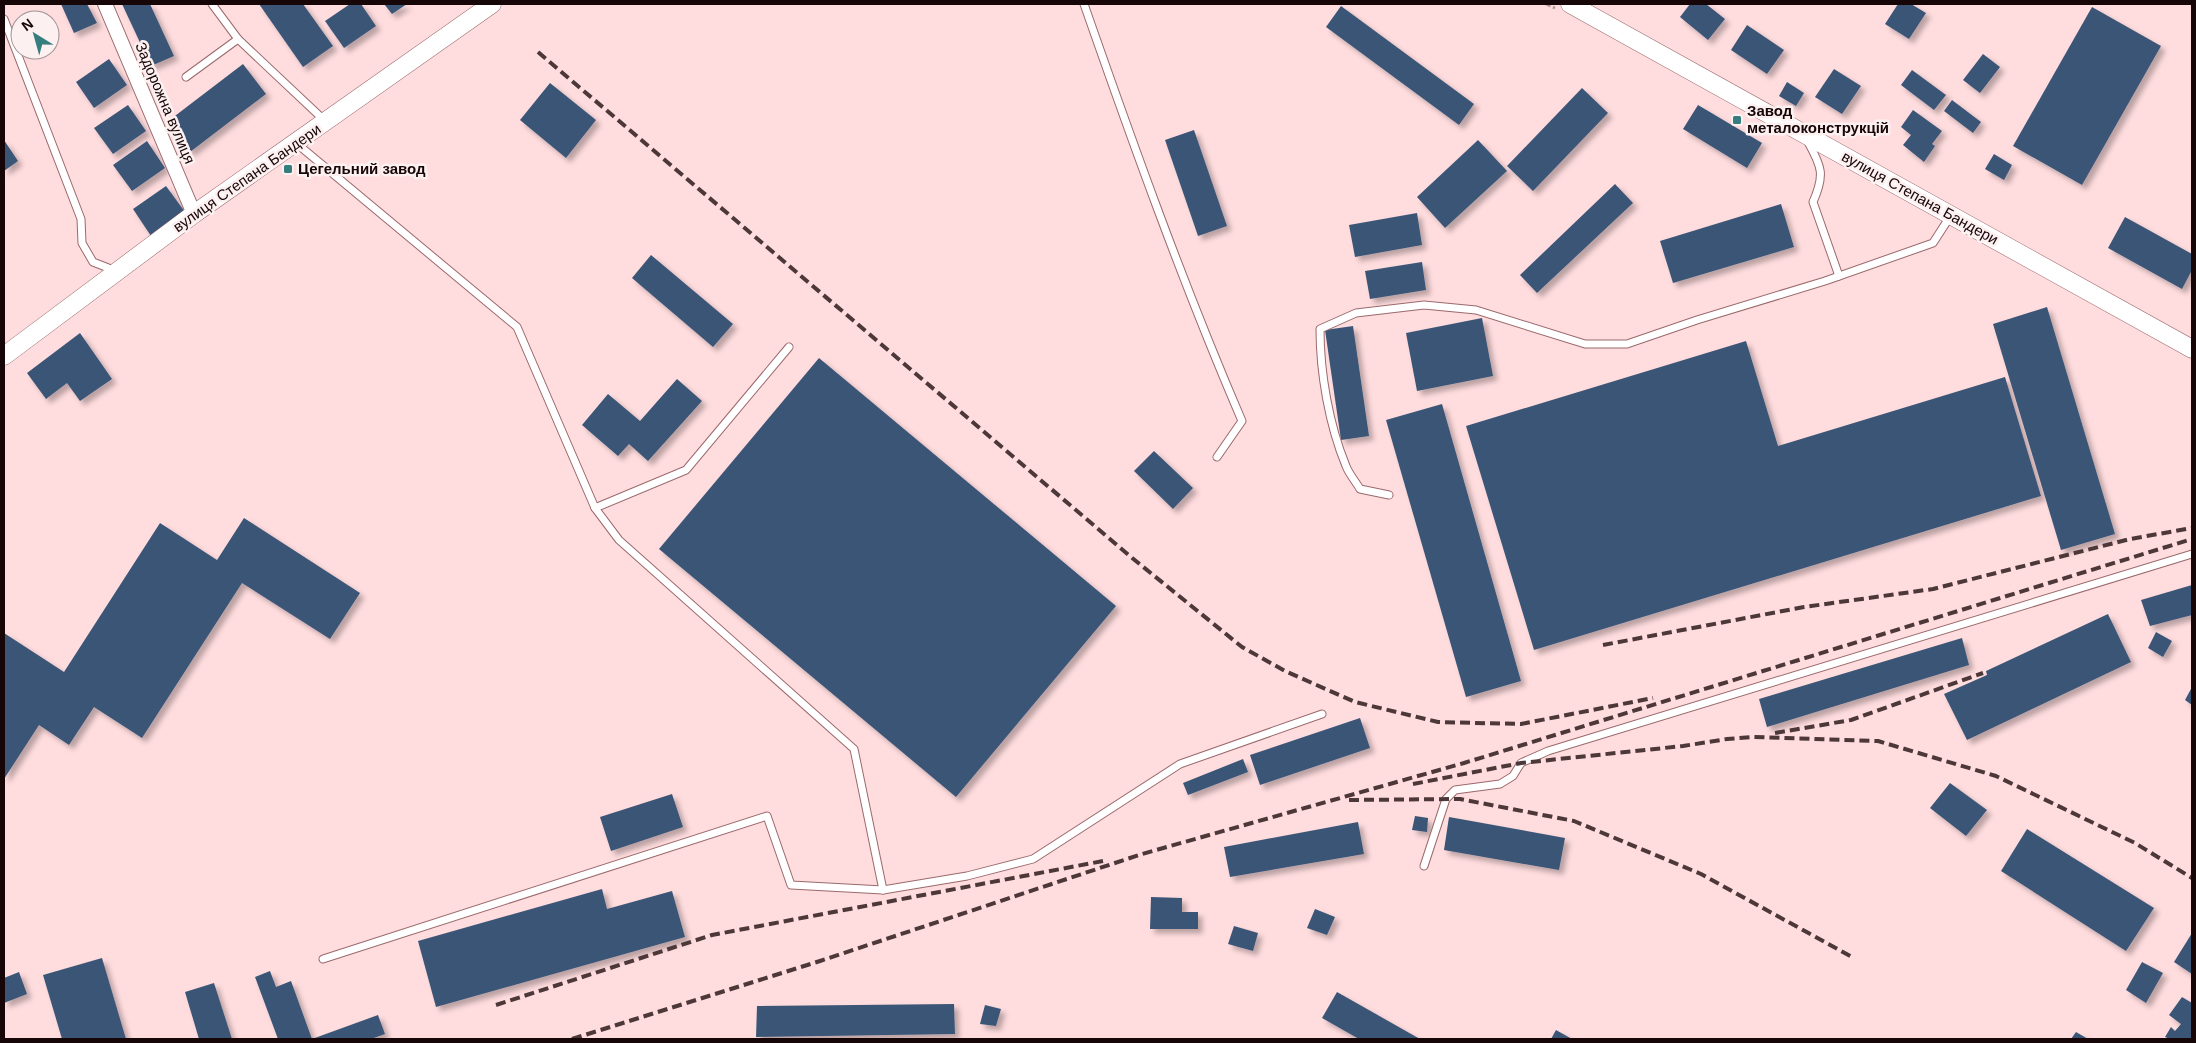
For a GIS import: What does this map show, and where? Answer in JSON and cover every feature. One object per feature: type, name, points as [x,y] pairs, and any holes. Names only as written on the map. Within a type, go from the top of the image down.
[{"type":"street","name":"Задорожна вулиця","points":[[105,4],[194,214]]},
{"type":"street","name":"вулиця Степана Бандери","points":[[4,356],[194,214],[492,4]]},
{"type":"street","name":"вулиця Степана Бандери","points":[[1570,4],[2192,349]]},
{"type":"lane","points":[[212,4],[238,38],[326,122]]},
{"type":"lane","points":[[1084,4],[1127,128],[1210,348],[1242,421],[1217,457]]},
{"type":"lane","points":[[4,19],[81,219],[82,243],[93,262],[117,272]]},
{"type":"lane","points":[[186,77],[238,38]]},
{"type":"lane","points":[[1804,135],[1821,164],[1820,187],[1813,202],[1839,276]]},
{"type":"lane","points":[[296,143],[517,327],[595,508],[619,540],[854,749],[883,890]]},
{"type":"lane","points":[[1389,495],[1360,489],[1346,467],[1330,412],[1320,357],[1320,329],[1356,314],[1424,305],[1476,310],[1585,344],[1627,344],[1933,244],[1951,215]]},
{"type":"lane","points":[[595,508],[686,470],[790,347]]},
{"type":"lane","points":[[1424,866],[1446,799],[1455,790],[1500,784],[1513,776],[1521,763],[1548,751],[2192,554]]},
{"type":"lane","points":[[323,959],[767,816],[791,885],[883,890],[967,876],[1033,858],[1180,764],[1322,714]]},
{"type":"building","points":[[61,4],[87,4],[97,23],[74,33]]},
{"type":"building","points":[[122,4],[150,4],[174,56],[151,66]]},
{"type":"building","points":[[259,4],[303,4],[333,46],[303,67]]},
{"type":"building","points":[[350,4],[361,4],[376,26],[344,48],[325,21]]},
{"type":"building","points":[[384,4],[407,4],[392,14]]},
{"type":"building","points":[[1690,4],[1706,4],[1725,19],[1708,40],[1680,17]]},
{"type":"building","points":[[1898,4],[1911,4],[1926,13],[1909,39],[1885,24]]},
{"type":"building","points":[[1341,6],[1474,104],[1459,125],[1326,27]]},
{"type":"building","points":[[2092,7],[2161,46],[2082,185],[2013,146]]},
{"type":"building","points":[[1747,25],[1784,50],[1767,74],[1731,50]]},
{"type":"building","points":[[1983,54],[2000,67],[1980,93],[1963,80]]},
{"type":"building","points":[[109,59],[127,85],[94,108],[76,82]]},
{"type":"building","points":[[243,64],[266,94],[190,152],[167,122]]},
{"type":"building","points":[[1834,69],[1861,86],[1842,114],[1815,97]]},
{"type":"building","points":[[1912,70],[1946,95],[1934,110],[1901,85]]},
{"type":"building","points":[[1787,82],[1804,93],[1796,106],[1779,96]]},
{"type":"building","points":[[550,83],[596,120],[566,158],[520,120]]},
{"type":"building","points":[[1582,88],[1608,113],[1533,191],[1507,166]]},
{"type":"building","points":[[1952,100],[1981,122],[1973,133],[1944,111]]},
{"type":"building","points":[[128,105],[146,131],[113,154],[94,128]]},
{"type":"building","points":[[1698,105],[1762,143],[1747,168],[1683,129]]},
{"type":"building","points":[[1913,110],[1942,131],[1932,144],[1935,146],[1924,162],[1903,145],[1911,135],[1901,127]]},
{"type":"building","points":[[1194,130],[1227,226],[1198,236],[1165,140]]},
{"type":"building","points":[[4,140],[18,161],[4,171]]},
{"type":"building","points":[[1478,140],[1507,171],[1445,228],[1417,197]]},
{"type":"building","points":[[147,141],[165,168],[132,191],[113,165]]},
{"type":"building","points":[[1994,154],[2012,165],[2004,180],[1985,169]]},
{"type":"building","points":[[1615,184],[1633,203],[1537,293],[1520,275]]},
{"type":"building","points":[[166,186],[185,212],[151,236],[133,209]]},
{"type":"building","points":[[1781,204],[1794,247],[1673,283],[1660,241]]},
{"type":"building","points":[[1417,213],[1422,245],[1355,257],[1349,225]]},
{"type":"building","points":[[2125,217],[2192,254],[2192,270],[2182,289],[2108,248]]},
{"type":"building","points":[[651,255],[733,324],[713,347],[632,278]]},
{"type":"building","points":[[1422,262],[1426,290],[1370,299],[1365,271]]},
{"type":"building","points":[[2047,307],[2115,534],[2061,550],[1993,324]]},
{"type":"building","points":[[1482,318],[1493,376],[1417,391],[1406,333]]},
{"type":"building","points":[[1353,326],[1369,436],[1341,440],[1325,330]]},
{"type":"building","points":[[80,333],[112,379],[80,401],[67,383],[46,399],[27,373]]},
{"type":"building","points":[[1746,341],[1778,446],[2005,377],[2041,496],[1534,650],[1466,426]]},
{"type":"building","points":[[819,358],[1116,606],[956,797],[659,549]]},
{"type":"building","points":[[677,379],[702,401],[648,461],[629,444],[618,456],[582,425],[608,394],[640,421]]},
{"type":"building","points":[[1442,404],[1521,681],[1466,697],[1386,420]]},
{"type":"building","points":[[1154,451],[1193,488],[1173,509],[1134,471]]},
{"type":"building","points":[[244,518],[360,593],[330,639],[242,583],[142,738],[94,707],[69,745],[39,725],[4,779],[4,633],[64,672],[160,523],[217,560]]},
{"type":"building","points":[[2192,585],[2192,615],[2150,626],[2141,600]]},
{"type":"building","points":[[2108,614],[2131,662],[1967,740],[1944,694],[1987,675],[1986,671]]},
{"type":"building","points":[[2156,632],[2172,641],[2163,657],[2148,648]]},
{"type":"building","points":[[1962,638],[1969,665],[1767,727],[1759,699]]},
{"type":"building","points":[[2192,687],[2192,705],[2185,700]]},
{"type":"building","points":[[1360,718],[1370,748],[1260,785],[1250,755]]},
{"type":"building","points":[[1243,759],[1248,772],[1188,795],[1183,783]]},
{"type":"building","points":[[1950,783],[1987,810],[1966,836],[1930,808]]},
{"type":"building","points":[[672,794],[683,827],[611,851],[600,817]]},
{"type":"building","points":[[1415,816],[1428,818],[1427,832],[1412,830]]},
{"type":"building","points":[[1449,817],[1565,838],[1559,870],[1444,850]]},
{"type":"building","points":[[1358,822],[1364,854],[1230,877],[1224,847]]},
{"type":"building","points":[[2027,829],[2154,908],[2126,951],[2001,871]]},
{"type":"building","points":[[602,889],[607,909],[672,891],[685,937],[436,1007],[418,941]]},
{"type":"building","points":[[1151,897],[1182,898],[1182,912],[1198,912],[1198,929],[1150,929]]},
{"type":"building","points":[[1315,909],[1335,917],[1327,935],[1307,928]]},
{"type":"building","points":[[1234,926],[1258,933],[1253,951],[1228,944]]},
{"type":"building","points":[[2192,933],[2192,974],[2174,962]]},
{"type":"building","points":[[102,958],[126,1039],[62,1039],[43,975]]},
{"type":"building","points":[[2142,962],[2163,973],[2146,1003],[2126,990]]},
{"type":"building","points":[[270,971],[276,987],[291,981],[312,1039],[278,1039],[255,977]]},
{"type":"building","points":[[19,972],[27,994],[4,1003],[4,978]]},
{"type":"building","points":[[214,983],[232,1039],[199,1039],[185,992]]},
{"type":"building","points":[[1337,992],[1420,1039],[1359,1039],[1322,1018]]},
{"type":"building","points":[[2182,997],[2192,1003],[2192,1039],[2170,1039],[2165,1037],[2171,1027],[2175,1031],[2181,1024],[2169,1015]]},
{"type":"building","points":[[954,1004],[955,1034],[756,1037],[757,1006]]},
{"type":"building","points":[[985,1005],[1001,1009],[996,1026],[980,1024]]},
{"type":"building","points":[[378,1015],[385,1034],[371,1039],[312,1039]]},
{"type":"building","points":[[1556,1030],[1572,1039],[1551,1039]]},
{"type":"building","points":[[2076,1032],[2088,1039],[2071,1039]]},
{"type":"railway","points":[[538,52],[1131,557],[1242,647],[1285,671],[1355,702],[1438,722],[1521,724],[1653,698]]},
{"type":"railway","points":[[1603,645],[1804,607],[1933,589],[2130,539],[2192,528]]},
{"type":"railway","points":[[572,1039],[820,961],[1142,854],[1464,763],[2192,539]]},
{"type":"railway","points":[[1775,733],[1851,720],[1983,673]]},
{"type":"railway","points":[[1413,784],[1521,763],[1683,746],[1727,739],[1753,737],[1878,741],[1996,776],[2135,843],[2192,878]]},
{"type":"railway","points":[[1349,800],[1460,799],[1574,821],[1701,874],[1852,957]]},
{"type":"railway","points":[[496,1005],[712,935],[1103,861]]},
{"type":"place","name":"Завод металоконструкцій","points":[[1737,120]]},
{"type":"place","name":"Цегельний завод","points":[[288,169]]}]
